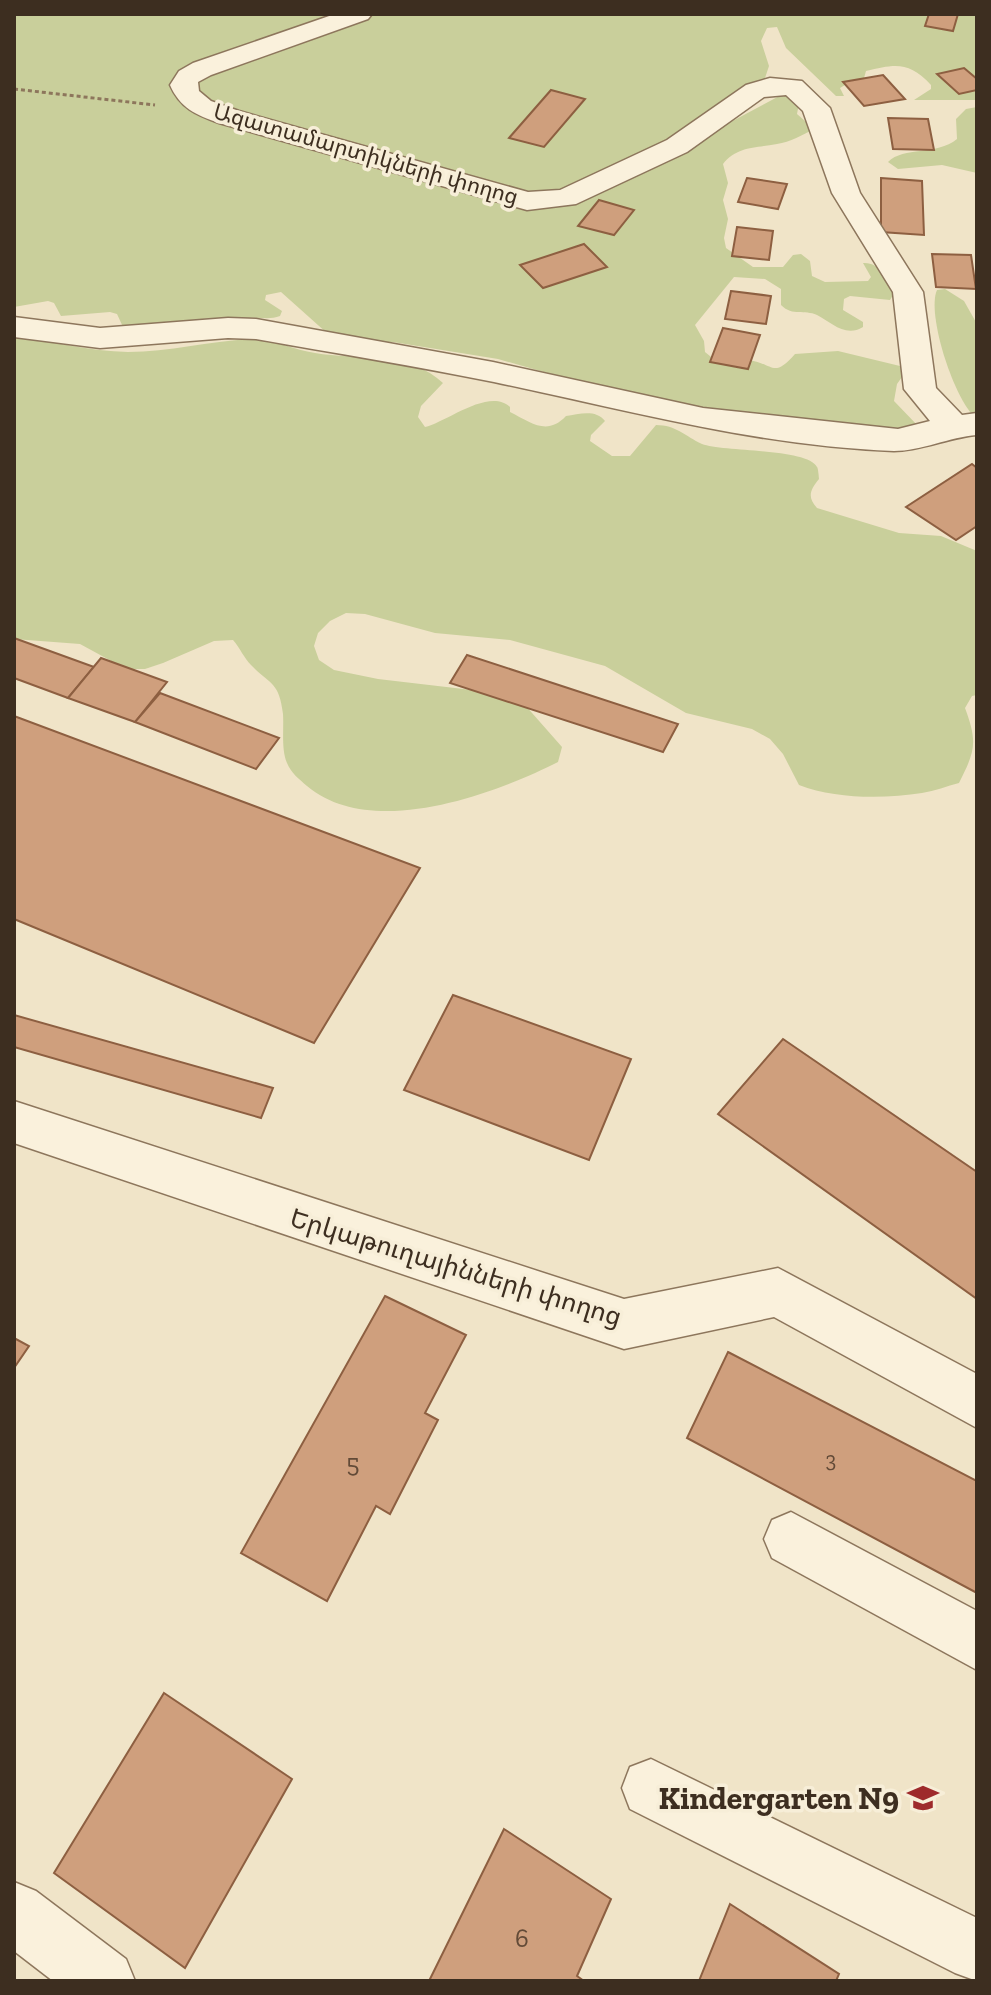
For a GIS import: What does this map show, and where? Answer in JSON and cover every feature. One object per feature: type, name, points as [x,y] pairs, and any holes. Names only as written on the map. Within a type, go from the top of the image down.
[{"type":"street","name":"Ազատամարտիկների փողոց","points":[[359,14],[195,73],[183,85],[196,105],[497,195],[544,201],[566,198],[677,146],[755,91],[770,86],[793,87],[816,108],[846,193],[908,292],[920,389],[932,406],[966,425]]},
{"type":"street","points":[[14,327],[100,338],[228,328],[256,329],[493,372],[703,419],[764,428],[898,440],[966,425]]},
{"type":"street","name":"Երկաթուղայինների փողոց","points":[[14,1122],[624,1324],[778,1292],[977,1402]]},
{"type":"street","points":[[791,1539],[977,1642]]},
{"type":"street","points":[[651,1788],[977,1951]]},
{"type":"street","points":[[14,1913],[93,1978]]},
{"type":"path","points":[[14,89],[165,107],[196,105]]},
{"type":"green space","points":[[14,14],[977,14],[977,100],[914,100],[931,89],[931,85],[916,72],[901,66],[866,71],[864,78],[870,85],[845,85],[840,88],[844,96],[836,96],[786,48],[777,27],[767,28],[761,41],[769,66],[763,84],[725,125],[785,93],[799,103],[797,114],[814,129],[787,142],[741,151],[723,164],[728,183],[723,200],[728,219],[724,238],[726,248],[753,267],[783,267],[793,255],[801,254],[810,261],[812,276],[825,282],[868,281],[871,277],[863,263],[869,263],[882,272],[895,292],[890,300],[850,296],[844,299],[843,310],[863,322],[863,327],[850,331],[838,328],[812,313],[785,309],[781,305],[781,289],[765,279],[734,277],[695,325],[704,341],[705,352],[716,361],[745,359],[777,368],[795,354],[838,351],[900,366],[907,370],[897,384],[894,401],[919,427],[916,434],[715,414],[610,391],[498,359],[393,342],[368,343],[328,334],[281,292],[266,295],[265,300],[282,311],[280,316],[155,326],[123,327],[117,314],[110,312],[61,316],[54,303],[48,301],[14,307]]},
{"type":"green space","points":[[977,107],[977,173],[942,165],[898,169],[888,162],[903,154],[949,144],[957,139],[956,119],[966,109]]},
{"type":"green space","points":[[945,289],[964,301],[977,324],[977,419],[960,395],[939,337],[935,302],[937,290]]},
{"type":"green space","points":[[14,334],[85,348],[128,352],[258,339],[315,353],[399,362],[430,373],[443,383],[421,406],[418,417],[425,427],[479,403],[491,401],[501,402],[510,407],[510,412],[539,426],[552,425],[566,416],[597,415],[605,421],[591,435],[590,441],[612,456],[630,456],[656,425],[663,425],[712,447],[782,453],[810,461],[817,467],[819,479],[811,494],[817,508],[899,533],[941,536],[977,551],[977,695],[972,696],[965,708],[972,730],[973,747],[959,783],[927,792],[876,797],[813,790],[799,785],[783,754],[770,739],[752,729],[686,713],[605,666],[510,640],[435,633],[365,614],[346,613],[330,621],[318,633],[314,646],[319,660],[334,670],[378,679],[489,692],[525,705],[562,747],[558,762],[531,775],[432,807],[397,811],[364,810],[333,802],[307,786],[291,770],[284,752],[279,695],[233,640],[214,641],[145,669],[126,669],[80,644],[14,639]]},
{"type":"building","points":[[929,14],[958,14],[953,31],[925,26]]},
{"type":"building","points":[[964,68],[977,79],[977,90],[959,94],[937,74]]},
{"type":"building","points":[[883,75],[905,99],[864,106],[843,82]]},
{"type":"building","points":[[551,90],[585,99],[544,147],[509,138]]},
{"type":"building","points":[[888,118],[928,119],[934,150],[893,149]]},
{"type":"building","points":[[747,178],[787,184],[778,209],[738,202]]},
{"type":"building","points":[[881,178],[922,181],[924,235],[881,232]]},
{"type":"building","points":[[599,200],[634,210],[614,235],[578,226]]},
{"type":"building","points":[[737,227],[773,231],[769,260],[732,256]]},
{"type":"building","points":[[584,244],[607,267],[543,288],[520,265]]},
{"type":"building","points":[[932,254],[971,255],[976,289],[936,287]]},
{"type":"building","points":[[731,291],[771,296],[766,324],[725,319]]},
{"type":"building","points":[[723,328],[760,335],[748,369],[710,362]]},
{"type":"building","points":[[972,464],[977,468],[977,526],[956,540],[906,507]]},
{"type":"building","points":[[14,638],[94,667],[68,698],[14,678]]},
{"type":"building","points":[[467,655],[678,724],[663,752],[450,683]]},
{"type":"building","points":[[101,658],[167,682],[135,722],[68,698]]},
{"type":"building","points":[[160,693],[279,738],[256,769],[135,722]]},
{"type":"building","points":[[14,716],[420,868],[314,1043],[14,919]]},
{"type":"building","points":[[453,995],[631,1059],[589,1160],[404,1090]]},
{"type":"building","points":[[14,1015],[273,1088],[261,1118],[14,1047]]},
{"type":"building","points":[[783,1039],[977,1172],[977,1299],[718,1114]]},
{"type":"building","points":[[385,1296],[466,1335],[425,1413],[438,1420],[390,1514],[376,1506],[327,1601],[241,1553]]},
{"type":"building","points":[[14,1338],[29,1346],[14,1368]]},
{"type":"building","points":[[728,1352],[977,1481],[977,1593],[687,1438]]},
{"type":"building","points":[[164,1693],[292,1779],[185,1968],[54,1873]]},
{"type":"building","points":[[504,1829],[611,1899],[577,1976],[584,1981],[429,1981]]},
{"type":"building","points":[[730,1904],[839,1974],[836,1981],[699,1981]]},
{"type":"place","name":"Kindergarten N9","points":[[923,1798]]}]
